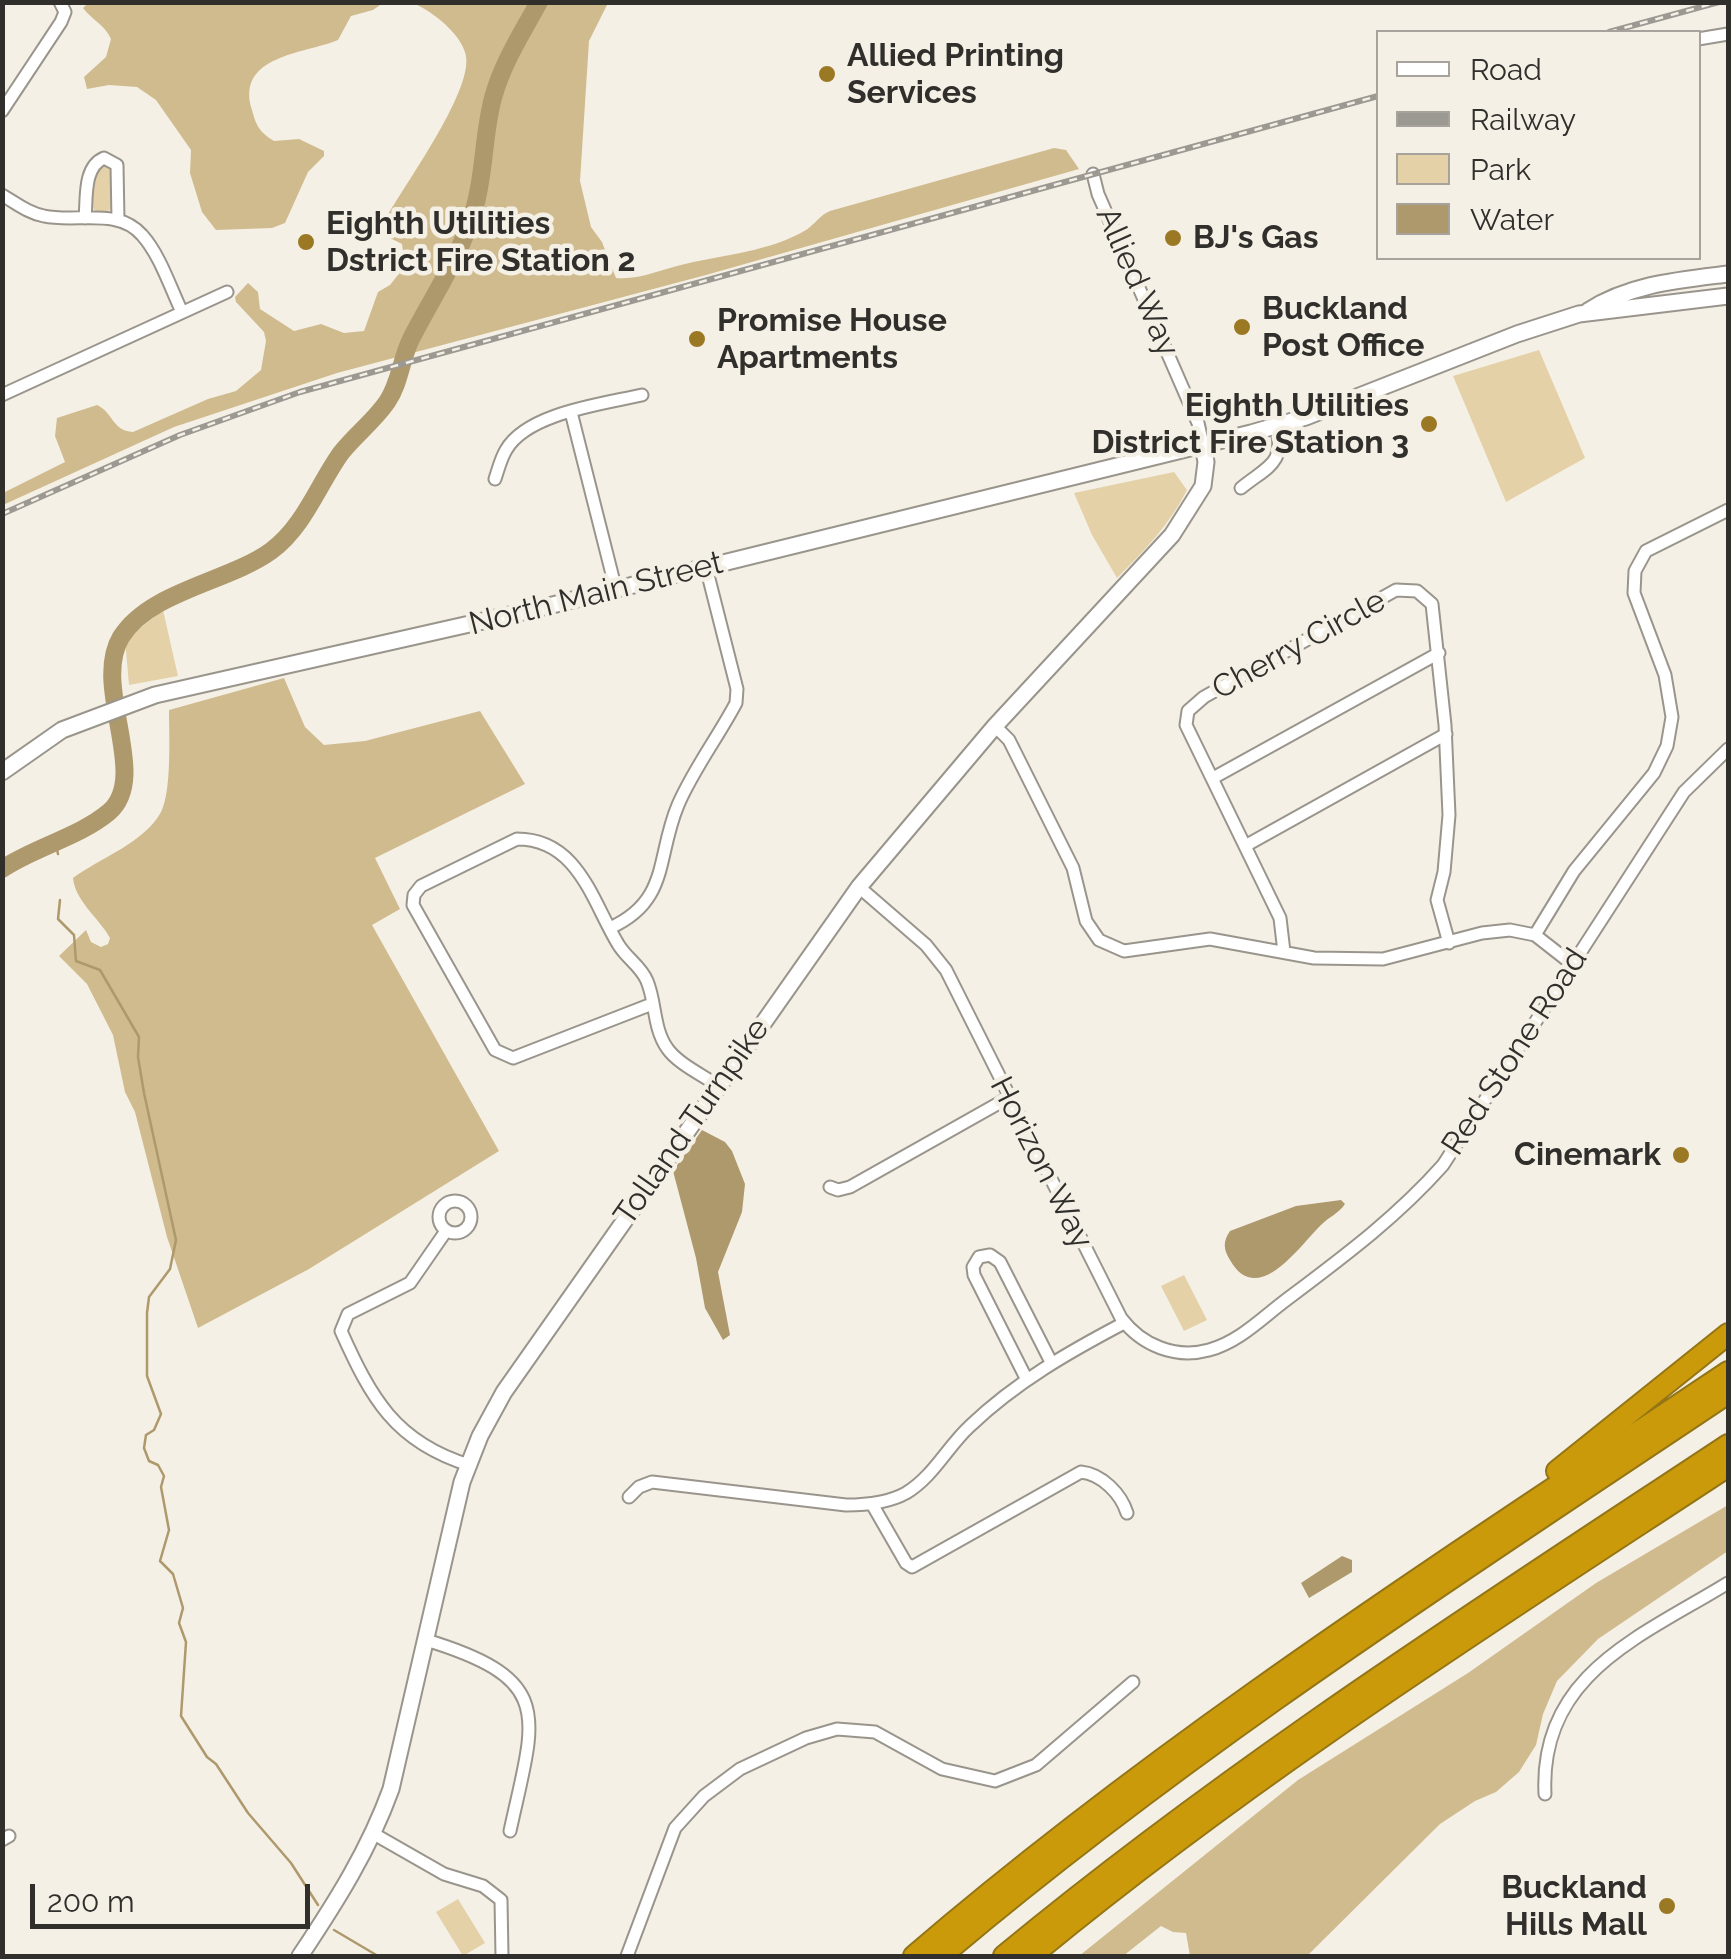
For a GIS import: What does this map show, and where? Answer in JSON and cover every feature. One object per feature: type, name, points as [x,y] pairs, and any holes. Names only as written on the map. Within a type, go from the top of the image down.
[{"type":"highway","points":[[1463,1549],[1728,1334]]},
{"type":"highway","points":[[914,1956],[1143,1771],[1276,1675],[1728,1372]]},
{"type":"highway","points":[[941,1956],[1092,1832],[1237,1724],[1728,1393]]},
{"type":"highway","points":[[1004,1956],[1268,1751],[1728,1445]]},
{"type":"highway","points":[[1032,1956],[1185,1835],[1303,1749],[1728,1466]]},
{"type":"highway","points":[[1585,1561],[1636,1539],[1728,1483]]},
{"type":"main road","points":[[1203,445],[1276,426],[1517,334],[1588,312],[1613,296],[1728,274]]},
{"type":"main road","points":[[1588,312],[1728,296]]},
{"type":"main road","name":"North Main Street","points":[[2,772],[62,730],[127,703],[616,590],[1203,445]]},
{"type":"main road","name":"Tolland Turnpike","points":[[300,1956],[352,1878],[374,1834],[400,1758],[447,1536],[468,1465],[504,1392],[859,887],[995,726],[1172,535],[1203,486],[1203,445]]},
{"type":"street","points":[[2,111],[61,22],[65,12],[60,2]]},
{"type":"street","points":[[1701,38],[1728,34]]},
{"type":"street","points":[[85,218],[90,170],[94,162],[104,158],[117,165],[118,220]]},
{"type":"street","name":"Allied Way","points":[[1092,174],[1198,423],[1203,445]]},
{"type":"street","points":[[2,195],[29,212],[48,217],[118,220],[132,225],[144,236],[182,312]]},
{"type":"street","points":[[2,395],[227,292]]},
{"type":"street","points":[[495,479],[506,448],[544,420],[642,395]]},
{"type":"street","points":[[571,412],[616,590]]},
{"type":"street","points":[[1241,488],[1279,456],[1276,426]]},
{"type":"street","points":[[1534,935],[1574,871],[1654,773],[1667,746],[1672,717],[1666,675],[1634,592],[1635,571],[1646,550],[1728,510]]},
{"type":"street","points":[[610,928],[628,920],[649,900],[678,805],[736,703],[737,688],[706,567]]},
{"type":"street","name":"Cherry Circle","points":[[1284,952],[1280,918],[1186,725],[1188,712],[1204,697],[1396,590],[1417,591],[1432,604],[1446,734],[1449,815],[1444,872],[1437,900],[1448,942]]},
{"type":"street","points":[[1213,778],[1438,653]]},
{"type":"street","points":[[995,726],[1010,740],[1072,868],[1086,921],[1099,940],[1124,951],[1210,939],[1314,958],[1382,959],[1496,932],[1534,935],[1572,964]]},
{"type":"street","points":[[1246,846],[1446,734]]},
{"type":"street","name":"Red Stone Road","points":[[1124,1323],[1154,1346],[1187,1353],[1225,1344],[1385,1225],[1443,1164],[1684,792],[1728,748]]},
{"type":"street","points":[[652,1004],[513,1058],[504,1056],[496,1050],[413,905],[414,895],[421,886],[517,839],[534,839],[553,846],[588,885],[621,949],[648,981],[668,1050],[717,1086]]},
{"type":"street","name":"Horizon Way","points":[[859,887],[943,966],[1124,1323]]},
{"type":"street","points":[[830,1186],[837,1190],[850,1187],[1008,1098]]},
{"type":"street","points":[[446,1231],[410,1284],[348,1314],[340,1331],[379,1402],[400,1429],[426,1449],[468,1465]]},
{"type":"street","points":[[1027,1380],[974,1275],[974,1264],[979,1258],[990,1255],[999,1260],[1051,1362]]},
{"type":"street","points":[[629,1497],[643,1485],[656,1482],[842,1504],[872,1504],[896,1497],[915,1486],[970,1426],[1027,1380],[1051,1362],[1124,1323]]},
{"type":"street","points":[[872,1504],[906,1564],[912,1567],[1081,1472],[1094,1475],[1116,1492],[1127,1513]]},
{"type":"street","points":[[1545,1794],[1550,1739],[1560,1712],[1578,1685],[1610,1656],[1728,1583]]},
{"type":"street","points":[[426,1640],[475,1655],[509,1676],[524,1703],[531,1735],[510,1831]]},
{"type":"street","points":[[627,1956],[675,1828],[704,1796],[740,1769],[806,1738],[838,1730],[875,1732],[942,1769],[995,1780],[1036,1765],[1133,1682]]},
{"type":"street","points":[[374,1834],[444,1874],[483,1886],[501,1900],[502,1956]]},
{"type":"green space","points":[[105,163],[114,169],[113,208],[105,213],[94,210],[91,203],[94,173]]},
{"type":"green space","points":[[1539,350],[1585,458],[1506,502],[1453,376]]},
{"type":"green space","points":[[1174,472],[1187,490],[1164,526],[1117,578],[1074,493]]},
{"type":"green space","points":[[163,610],[178,676],[129,685],[125,640]]},
{"type":"green space","points":[[1184,1275],[1207,1320],[1184,1331],[1161,1286]]},
{"type":"green space","points":[[458,1899],[485,1943],[463,1956],[436,1912]]},
{"type":"shaded area","points":[[88,3],[383,3],[351,16],[338,40],[276,60],[254,78],[249,92],[262,131],[274,141],[299,139],[324,151],[324,156],[308,172],[285,223],[272,228],[216,230],[202,212],[190,173],[191,150],[156,100],[137,87],[109,85],[87,89],[84,77],[106,57],[111,39],[83,8]]},
{"type":"shaded area","points":[[413,3],[608,3],[589,41],[580,181],[591,227],[602,242],[616,278],[642,276],[763,248],[806,230],[830,211],[1054,148],[1066,150],[1079,169],[706,275],[337,373],[174,427],[3,505],[3,493],[65,462],[55,436],[57,418],[97,405],[121,428],[133,432],[236,391],[261,370],[264,332],[235,297],[248,283],[258,292],[260,309],[294,331],[321,324],[344,333],[364,331],[378,292],[390,285],[405,266],[402,244],[390,238],[385,220],[448,115],[465,72],[466,56],[459,40],[437,17]]},
{"type":"shaded area","points":[[284,678],[305,727],[324,745],[365,741],[480,711],[525,784],[375,858],[400,909],[372,925],[499,1151],[309,1269],[198,1328],[167,1237],[135,1112],[125,1092],[113,1035],[87,984],[59,956],[86,930],[91,942],[101,947],[108,944],[110,938],[83,902],[73,878],[144,833],[161,812],[168,777],[169,710]]},
{"type":"shaded area","points":[[1728,1505],[1728,1551],[1598,1639],[1557,1681],[1543,1714],[1536,1745],[1519,1772],[1496,1792],[1440,1824],[1307,1956],[1190,1956],[1186,1933],[1161,1926],[1123,1956],[1079,1956],[1298,1780],[1468,1673],[1596,1583]]},
{"type":"water","points":[[702,1130],[725,1142],[745,1184],[742,1212],[718,1272],[730,1335],[723,1340],[705,1308],[673,1171]]},
{"type":"water","points":[[1341,1200],[1345,1204],[1340,1210],[1289,1259],[1265,1276],[1252,1278],[1241,1273],[1228,1256],[1225,1245],[1230,1231],[1296,1206]]},
{"type":"water","points":[[1342,1556],[1352,1560],[1352,1572],[1309,1598],[1301,1583]]},
{"type":"waterway","points":[[2,869],[97,821],[120,796],[123,754],[112,680],[121,637],[134,621],[170,598],[253,562],[283,541],[302,518],[341,453],[387,402],[411,339],[468,227],[478,196],[497,85],[539,2]]},
{"type":"waterway","points":[[55,840],[58,854]]},
{"type":"waterway","points":[[60,900],[58,919],[74,935],[76,961],[100,970],[139,1037],[144,1093],[176,1240],[170,1269],[149,1297],[147,1376],[161,1414],[154,1430],[146,1435],[144,1448],[149,1461],[158,1465],[164,1476],[161,1487],[169,1530],[160,1561],[173,1574],[183,1608],[179,1623],[186,1642],[181,1716],[207,1757],[291,1863],[318,1905]]},
{"type":"waterway","points":[[334,1930],[378,1956]]},
{"type":"railway","points":[[1616,30],[1719,2]]},
{"type":"railway","points":[[2,514],[180,435],[300,392],[1376,97]]},
{"type":"place","name":"Allied Printing Services","points":[[827,74]]},
{"type":"place","name":"BJ's Gas","points":[[1173,238]]},
{"type":"place","name":"Eighth Utilities Dstrict Fire Station 2","points":[[306,242]]},
{"type":"place","name":"Buckland Post Office","points":[[1242,327]]},
{"type":"place","name":"Promise House Apartments","points":[[697,339]]},
{"type":"place","name":"Eighth Utilities District Fire Station 3","points":[[1429,424]]},
{"type":"place","name":"Cinemark","points":[[1681,1155]]},
{"type":"place","name":"Buckland Hills Mall","points":[[1667,1906]]}]
